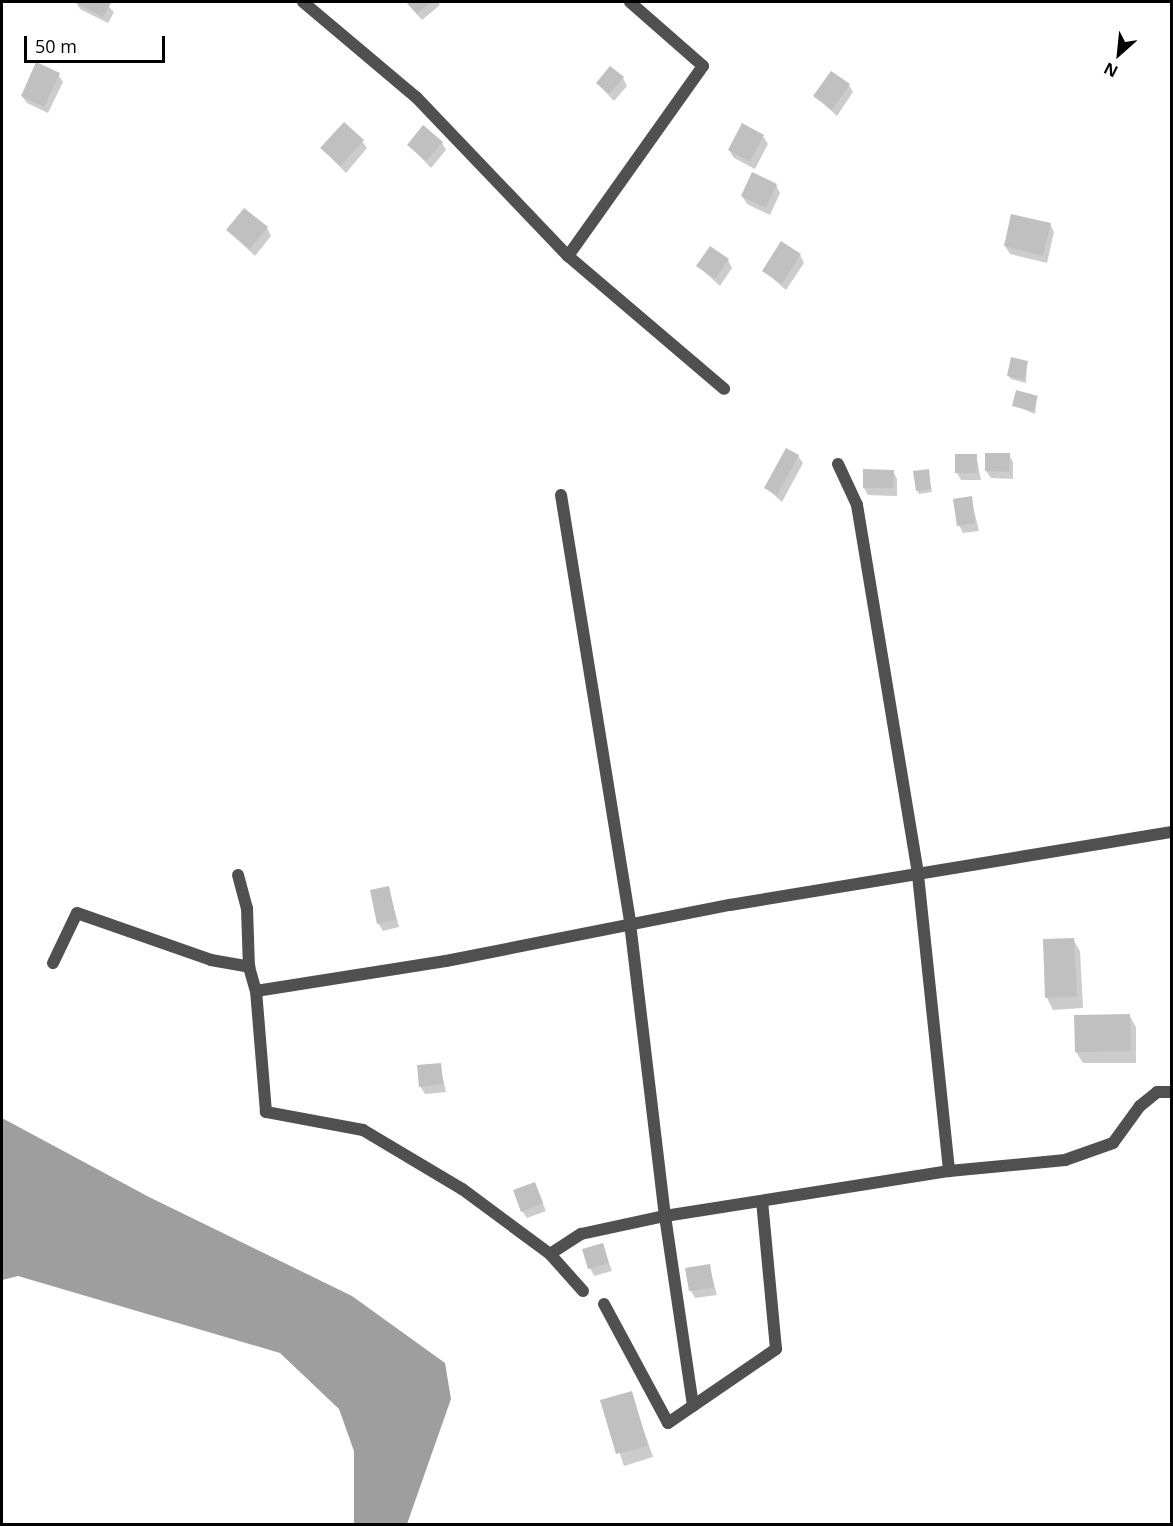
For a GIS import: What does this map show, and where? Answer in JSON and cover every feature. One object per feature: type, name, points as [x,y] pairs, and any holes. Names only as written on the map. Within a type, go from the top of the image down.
[{"type":"street","points":[[303,2],[416,97],[568,256],[724,389]]},
{"type":"street","points":[[568,256],[703,66],[630,2]]},
{"type":"street","points":[[838,465],[857,506],[918,875],[949,1171]]},
{"type":"street","points":[[561,495],[630,923],[665,1216],[693,1406]]},
{"type":"street","points":[[256,992],[446,961],[630,923],[1172,832]]},
{"type":"street","points":[[238,874],[247,908],[249,967],[256,992],[266,1112],[363,1130],[462,1189],[550,1254],[582,1291]]},
{"type":"street","points":[[53,963],[77,913],[211,960],[249,967]]},
{"type":"street","points":[[550,1254],[581,1234],[665,1216],[949,1171],[1065,1160],[1113,1143],[1140,1106],[1157,1092],[1172,1092]]},
{"type":"street","points":[[604,1304],[668,1423],[776,1348],[762,1202]]},
{"type":"shaded area","points":[[2,1118],[149,1197],[352,1296],[445,1363],[451,1399],[407,1524],[354,1524],[354,1451],[339,1409],[280,1353],[18,1276],[2,1280]]},
{"type":"building","points":[[74,2],[108,2],[111,3],[103,17]]},
{"type":"building","points":[[406,2],[431,2],[417,14]]},
{"type":"building","points":[[36,62],[60,73],[44,107],[21,96]]},
{"type":"building","points":[[610,66],[624,77],[609,94],[596,83]]},
{"type":"building","points":[[831,71],[850,84],[832,110],[813,96]]},
{"type":"building","points":[[344,122],[364,140],[341,166],[320,148]]},
{"type":"building","points":[[742,123],[764,135],[750,162],[728,150]]},
{"type":"building","points":[[423,125],[443,142],[426,161],[407,145]]},
{"type":"building","points":[[752,172],[777,184],[766,208],[741,196]]},
{"type":"building","points":[[244,208],[268,227],[250,249],[226,230]]},
{"type":"building","points":[[1011,214],[1051,223],[1043,256],[1004,246]]},
{"type":"building","points":[[781,241],[801,254],[782,284],[762,271]]},
{"type":"building","points":[[710,246],[729,259],[715,279],[696,266]]},
{"type":"building","points":[[1011,357],[1028,361],[1024,380],[1007,376]]},
{"type":"building","points":[[1016,390],[1038,396],[1033,411],[1012,406]]},
{"type":"building","points":[[786,448],[799,455],[777,495],[764,488]]},
{"type":"building","points":[[985,453],[1010,453],[1009,472],[985,471]]},
{"type":"building","points":[[955,454],[977,454],[977,473],[955,473]]},
{"type":"building","points":[[863,469],[894,470],[893,488],[863,488]]},
{"type":"building","points":[[929,469],[931,489],[916,491],[913,471]]},
{"type":"building","points":[[972,496],[975,523],[957,526],[953,499]]},
{"type":"building","points":[[389,886],[396,920],[377,924],[370,890]]},
{"type":"building","points":[[1074,938],[1077,997],[1045,998],[1043,939]]},
{"type":"building","points":[[1130,1014],[1131,1051],[1075,1052],[1074,1015]]},
{"type":"building","points":[[441,1063],[443,1084],[419,1087],[417,1065]]},
{"type":"building","points":[[535,1182],[543,1203],[521,1212],[513,1190]]},
{"type":"building","points":[[603,1243],[609,1263],[588,1269],[582,1249]]},
{"type":"building","points":[[710,1264],[714,1288],[689,1291],[685,1268]]},
{"type":"building","points":[[632,1391],[648,1446],[616,1454],[600,1400]]}]
